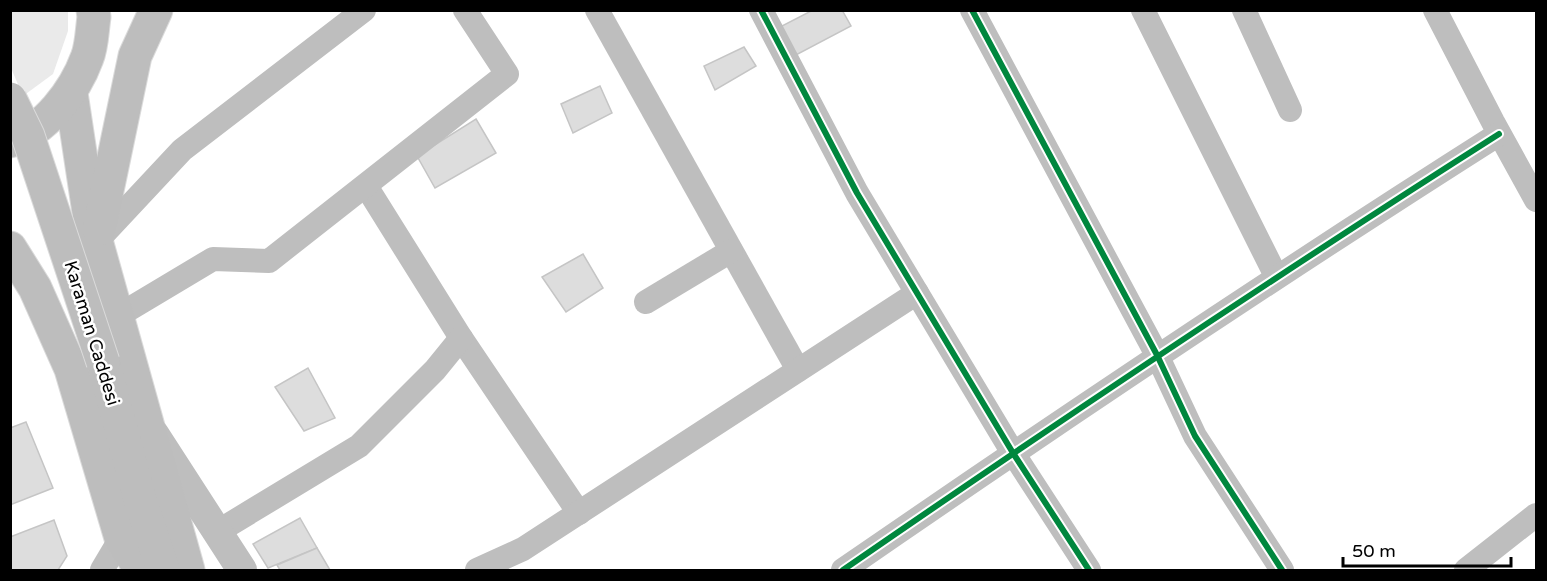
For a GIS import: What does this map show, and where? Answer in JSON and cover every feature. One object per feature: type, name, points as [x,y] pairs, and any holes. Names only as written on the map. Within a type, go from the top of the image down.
[{"type":"main road","points":[[96,242],[135,56],[156,10]]},
{"type":"main road","points":[[10,141],[46,120],[71,93],[88,57],[96,13]]},
{"type":"main road","points":[[71,93],[88,207],[96,242],[188,570]]},
{"type":"main road","name":"Karaman Caddesi","points":[[10,99],[28,136],[103,362],[140,499],[164,570]]},
{"type":"main road","points":[[10,248],[23,279],[71,369],[121,538],[141,570]]},
{"type":"street","points":[[96,242],[182,150],[364,10]]},
{"type":"street","points":[[116,316],[213,259],[269,261],[507,74],[465,10]]},
{"type":"street","points":[[597,10],[798,370]]},
{"type":"street","points":[[761,10],[857,193],[1013,453],[1089,570]]},
{"type":"street","points":[[972,10],[1156,356],[1195,436],[1282,570]]},
{"type":"street","points":[[1143,10],[1276,276]]},
{"type":"street","points":[[1244,10],[1290,110]]},
{"type":"street","points":[[1435,10],[1499,134],[1530,174],[1536,200]]},
{"type":"street","points":[[843,570],[869,563],[1013,453],[1276,276],[1499,134]]},
{"type":"street","points":[[366,186],[461,338],[579,513]]},
{"type":"street","points":[[646,302],[731,251]]},
{"type":"street","points":[[477,570],[523,549],[917,293]]},
{"type":"street","points":[[217,532],[359,446],[435,370],[461,338]]},
{"type":"street","points":[[146,421],[242,570]]},
{"type":"street","points":[[1466,570],[1536,514]]},
{"type":"street","points":[[102,570],[121,538]]},
{"type":"shaded area","points":[[10,11],[68,11],[68,31],[53,74],[23,96],[11,68]]},
{"type":"building","points":[[813,10],[842,10],[851,26],[794,56],[778,28]]},
{"type":"building","points":[[744,47],[756,66],[715,90],[704,66]]},
{"type":"building","points":[[600,86],[612,113],[573,133],[561,104]]},
{"type":"building","points":[[476,119],[496,153],[435,188],[417,156]]},
{"type":"building","points":[[583,254],[603,288],[566,312],[542,277]]},
{"type":"building","points":[[308,368],[335,418],[304,431],[275,387]]},
{"type":"building","points":[[26,422],[53,488],[10,505],[10,428]]},
{"type":"building","points":[[300,518],[317,548],[268,568],[253,544]]},
{"type":"building","points":[[54,520],[67,556],[58,570],[10,570],[10,537]]},
{"type":"building","points":[[317,548],[330,570],[280,570],[277,565]]},
{"type":"cycle path","points":[[761,10],[857,193],[1013,453],[1089,570]]},
{"type":"cycle path","points":[[972,10],[1157,355],[1195,436],[1282,570]]},
{"type":"cycle path","points":[[843,570],[1169,349],[1499,134]]}]
